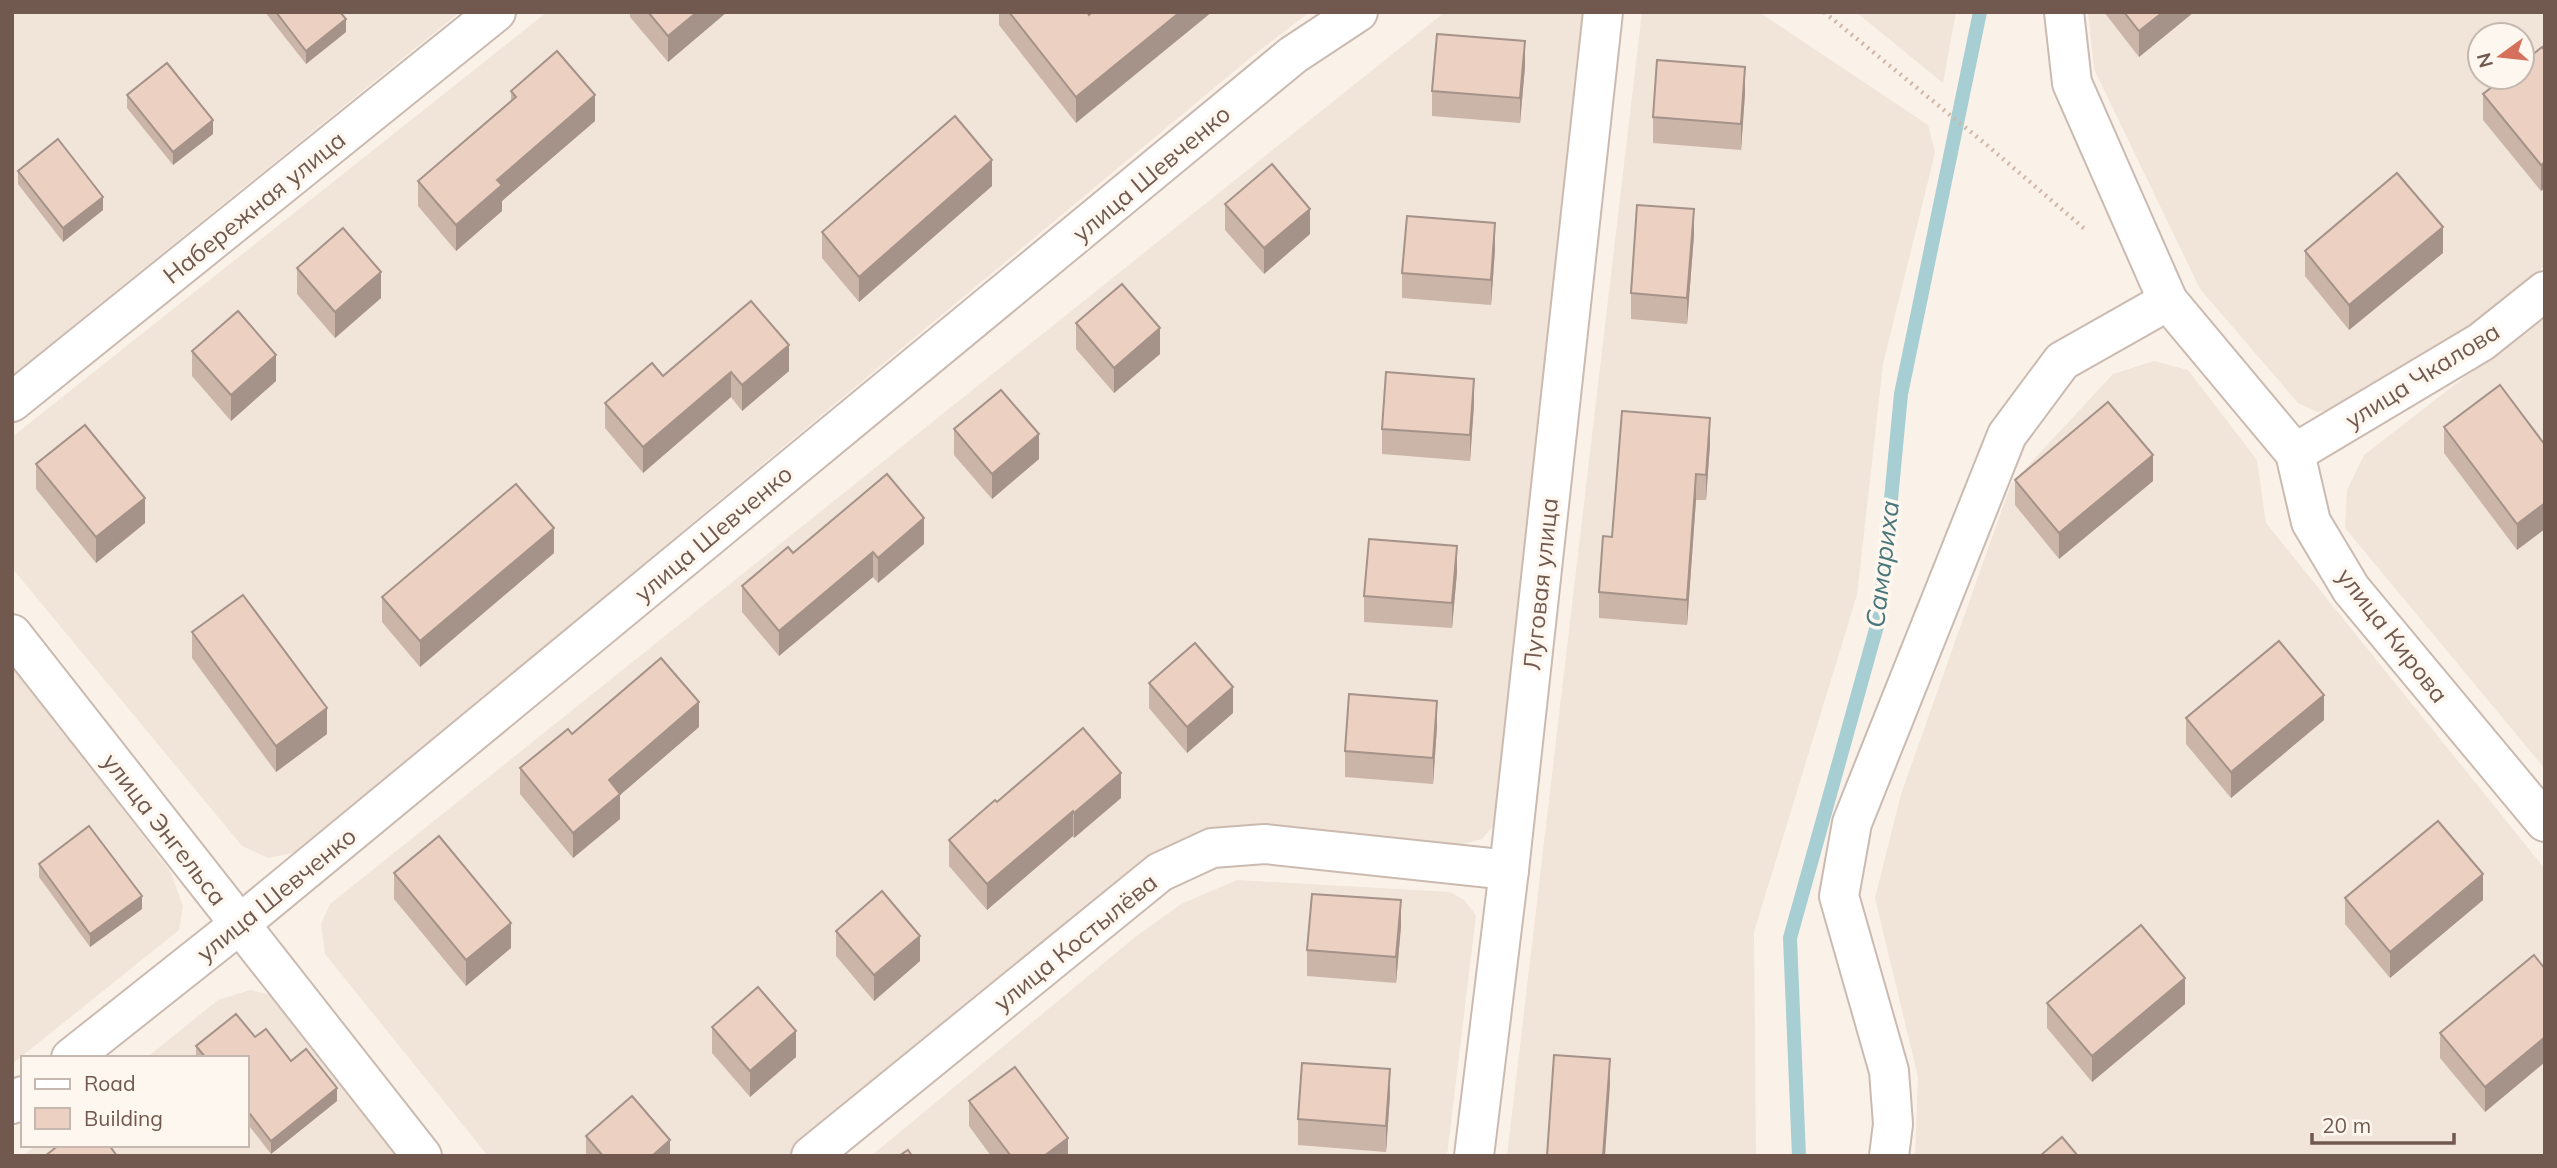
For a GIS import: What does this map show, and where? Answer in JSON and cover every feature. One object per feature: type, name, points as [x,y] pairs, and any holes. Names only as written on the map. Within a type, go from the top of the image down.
[{"type":"street","name":"Набережная улица","points":[[12,402],[496,12]]},
{"type":"street","name":"улица Шевченко","points":[[74,1056],[240,924],[1293,55],[1358,12]]},
{"type":"street","name":"Луговая улица","points":[[1474,1156],[1509,870],[1603,12]]},
{"type":"street","name":"улица Кирова","points":[[2064,12],[2072,83],[2168,301],[2295,453],[2311,522],[2351,589],[2545,821]]},
{"type":"street","name":"улица Чкалова","points":[[2295,453],[2482,342],[2545,291]]},
{"type":"street","points":[[1889,1156],[1894,1124],[1889,1071],[1839,896],[1852,823],[2007,435],[2062,361],[2168,301]]},
{"type":"street","name":"улица Энгельса","points":[[12,634],[422,1156]]},
{"type":"street","name":"улица Костылёва","points":[[811,1156],[1160,872],[1212,849],[1265,844],[1509,870]]},
{"type":"path","points":[[1824,12],[2094,237]]},
{"type":"shaded area","points":[[12,12],[460,12],[12,375]]},
{"type":"shaded area","points":[[547,12],[1310,12],[1255,54],[297,852],[268,858],[242,846],[12,568],[12,437]]},
{"type":"shaded area","points":[[1445,12],[1589,12],[1496,823],[1482,839],[1455,846],[1150,862],[792,1156],[488,1156],[325,954],[321,924],[330,904]]},
{"type":"shaded area","points":[[1642,12],[1759,12],[1928,125],[1935,153],[1883,364],[1857,595],[1754,932],[1756,1156],[1507,1156]]},
{"type":"shaded area","points":[[1856,12],[1956,12],[1943,83]]},
{"type":"shaded area","points":[[2088,12],[2545,12],[2545,265],[2496,310],[2342,409],[2317,412],[2298,403],[2200,289],[2094,69]]},
{"type":"shaded area","points":[[2545,315],[2545,769],[2345,528],[2347,490],[2364,455]]},
{"type":"shaded area","points":[[2154,361],[2188,370],[2257,460],[2266,523],[2545,869],[2545,1156],[1915,1156],[1918,1077],[1875,898],[1901,794],[2011,484],[2113,374]]},
{"type":"shaded area","points":[[12,665],[170,871],[183,906],[179,930],[12,1064]]},
{"type":"shaded area","points":[[1237,880],[1450,892],[1464,900],[1476,915],[1447,1156],[871,1156],[1134,938],[1181,904]]},
{"type":"shaded area","points":[[250,990],[272,995],[397,1156],[23,1156],[34,1147],[248,1147],[248,1056],[148,1056],[218,1000]]},
{"type":"building","points":[[276,12],[340,12],[346,19],[306,51]]},
{"type":"building","points":[[648,12],[697,12],[668,36]]},
{"type":"building","points":[[1009,12],[1087,12],[1089,15],[1092,12],[1180,12],[1076,97]]},
{"type":"building","points":[[2124,12],[2163,12],[2139,31]]},
{"type":"building","points":[[1437,34],[1525,41],[1520,98],[1432,91]]},
{"type":"building","points":[[2542,47],[2545,50],[2545,162],[2541,165],[2483,94],[2487,91],[2536,91],[2536,52]]},
{"type":"building","points":[[557,51],[595,95],[497,180],[502,185],[456,225],[418,181],[516,97],[511,91]]},
{"type":"building","points":[[1657,60],[1745,67],[1741,124],[1653,117]]},
{"type":"building","points":[[167,63],[213,120],[173,152],[127,95]]},
{"type":"building","points":[[955,116],[992,160],[859,277],[822,232]]},
{"type":"building","points":[[58,139],[103,197],[63,228],[18,171]]},
{"type":"building","points":[[1272,164],[1310,209],[1264,248],[1225,204]]},
{"type":"building","points":[[2397,173],[2443,227],[2349,305],[2305,251]]},
{"type":"building","points":[[1637,205],[1694,209],[1687,298],[1631,293]]},
{"type":"building","points":[[1407,216],[1495,223],[1491,280],[1402,273]]},
{"type":"building","points":[[343,228],[381,272],[335,312],[297,268]]},
{"type":"building","points":[[1122,284],[1160,328],[1114,368],[1076,323]]},
{"type":"building","points":[[751,301],[789,345],[742,385],[731,372],[643,447],[605,403],[652,363],[663,376]]},
{"type":"building","points":[[238,311],[276,355],[231,395],[192,351]]},
{"type":"building","points":[[1386,372],[1474,379],[1470,435],[1382,429]]},
{"type":"building","points":[[2500,385],[2545,445],[2545,503],[2517,524],[2444,427]]},
{"type":"building","points":[[1001,390],[1039,434],[992,474],[954,429]]},
{"type":"building","points":[[2108,402],[2153,455],[2059,533],[2015,480]]},
{"type":"building","points":[[1622,411],[1710,418],[1706,475],[1696,474],[1687,600],[1599,592],[1603,536],[1612,537]]},
{"type":"building","points":[[85,425],[145,498],[96,537],[36,464]]},
{"type":"building","points":[[887,474],[924,518],[878,558],[873,552],[779,631],[742,586],[788,547],[793,553]]},
{"type":"building","points":[[516,484],[554,528],[420,641],[382,597]]},
{"type":"building","points":[[1369,539],[1457,546],[1452,603],[1364,596]]},
{"type":"building","points":[[243,595],[327,708],[276,746],[192,632]]},
{"type":"building","points":[[2279,641],[2324,695],[2231,772],[2186,718]]},
{"type":"building","points":[[1195,643],[1233,687],[1187,727],[1149,683]]},
{"type":"building","points":[[661,658],[699,702],[609,780],[620,794],[573,833],[520,768],[568,729],[572,734]]},
{"type":"building","points":[[1349,694],[1437,701],[1433,758],[1345,751]]},
{"type":"building","points":[[1083,728],[1121,773],[987,884],[949,840]]},
{"type":"building","points":[[2438,821],[2483,874],[2390,952],[2345,898]]},
{"type":"building","points":[[89,826],[142,896],[90,934],[39,864]]},
{"type":"building","points":[[439,836],[511,923],[466,960],[394,873]]},
{"type":"building","points":[[882,891],[920,936],[874,975],[836,931]]},
{"type":"building","points":[[1312,894],[1401,900],[1396,957],[1307,950]]},
{"type":"building","points":[[2141,925],[2185,978],[2092,1056],[2047,1003]]},
{"type":"building","points":[[2534,955],[2545,969],[2545,1037],[2485,1087],[2440,1033]]},
{"type":"building","points":[[758,987],[796,1031],[750,1071],[712,1027]]},
{"type":"building","points":[[236,1014],[255,1037],[266,1029],[291,1061],[306,1049],[337,1088],[271,1141],[248,1111],[248,1056],[204,1056],[196,1046]]},
{"type":"building","points":[[1554,1055],[1610,1059],[1603,1156],[1547,1156]]},
{"type":"building","points":[[1302,1063],[1390,1069],[1386,1126],[1298,1119]]},
{"type":"building","points":[[1015,1067],[1068,1138],[1044,1156],[1011,1156],[969,1101]]},
{"type":"building","points":[[632,1096],[670,1140],[652,1156],[603,1156],[586,1136]]},
{"type":"building","points":[[2062,1137],[2078,1156],[2040,1156]]},
{"type":"building","points":[[56,1147],[110,1147],[117,1156],[45,1156]]},
{"type":"building","points":[[908,1150],[912,1156],[899,1156]]},
{"type":"waterway","name":"Самариха","points":[[1799,1156],[1790,938],[1880,615],[1901,394],[1980,12]]}]
